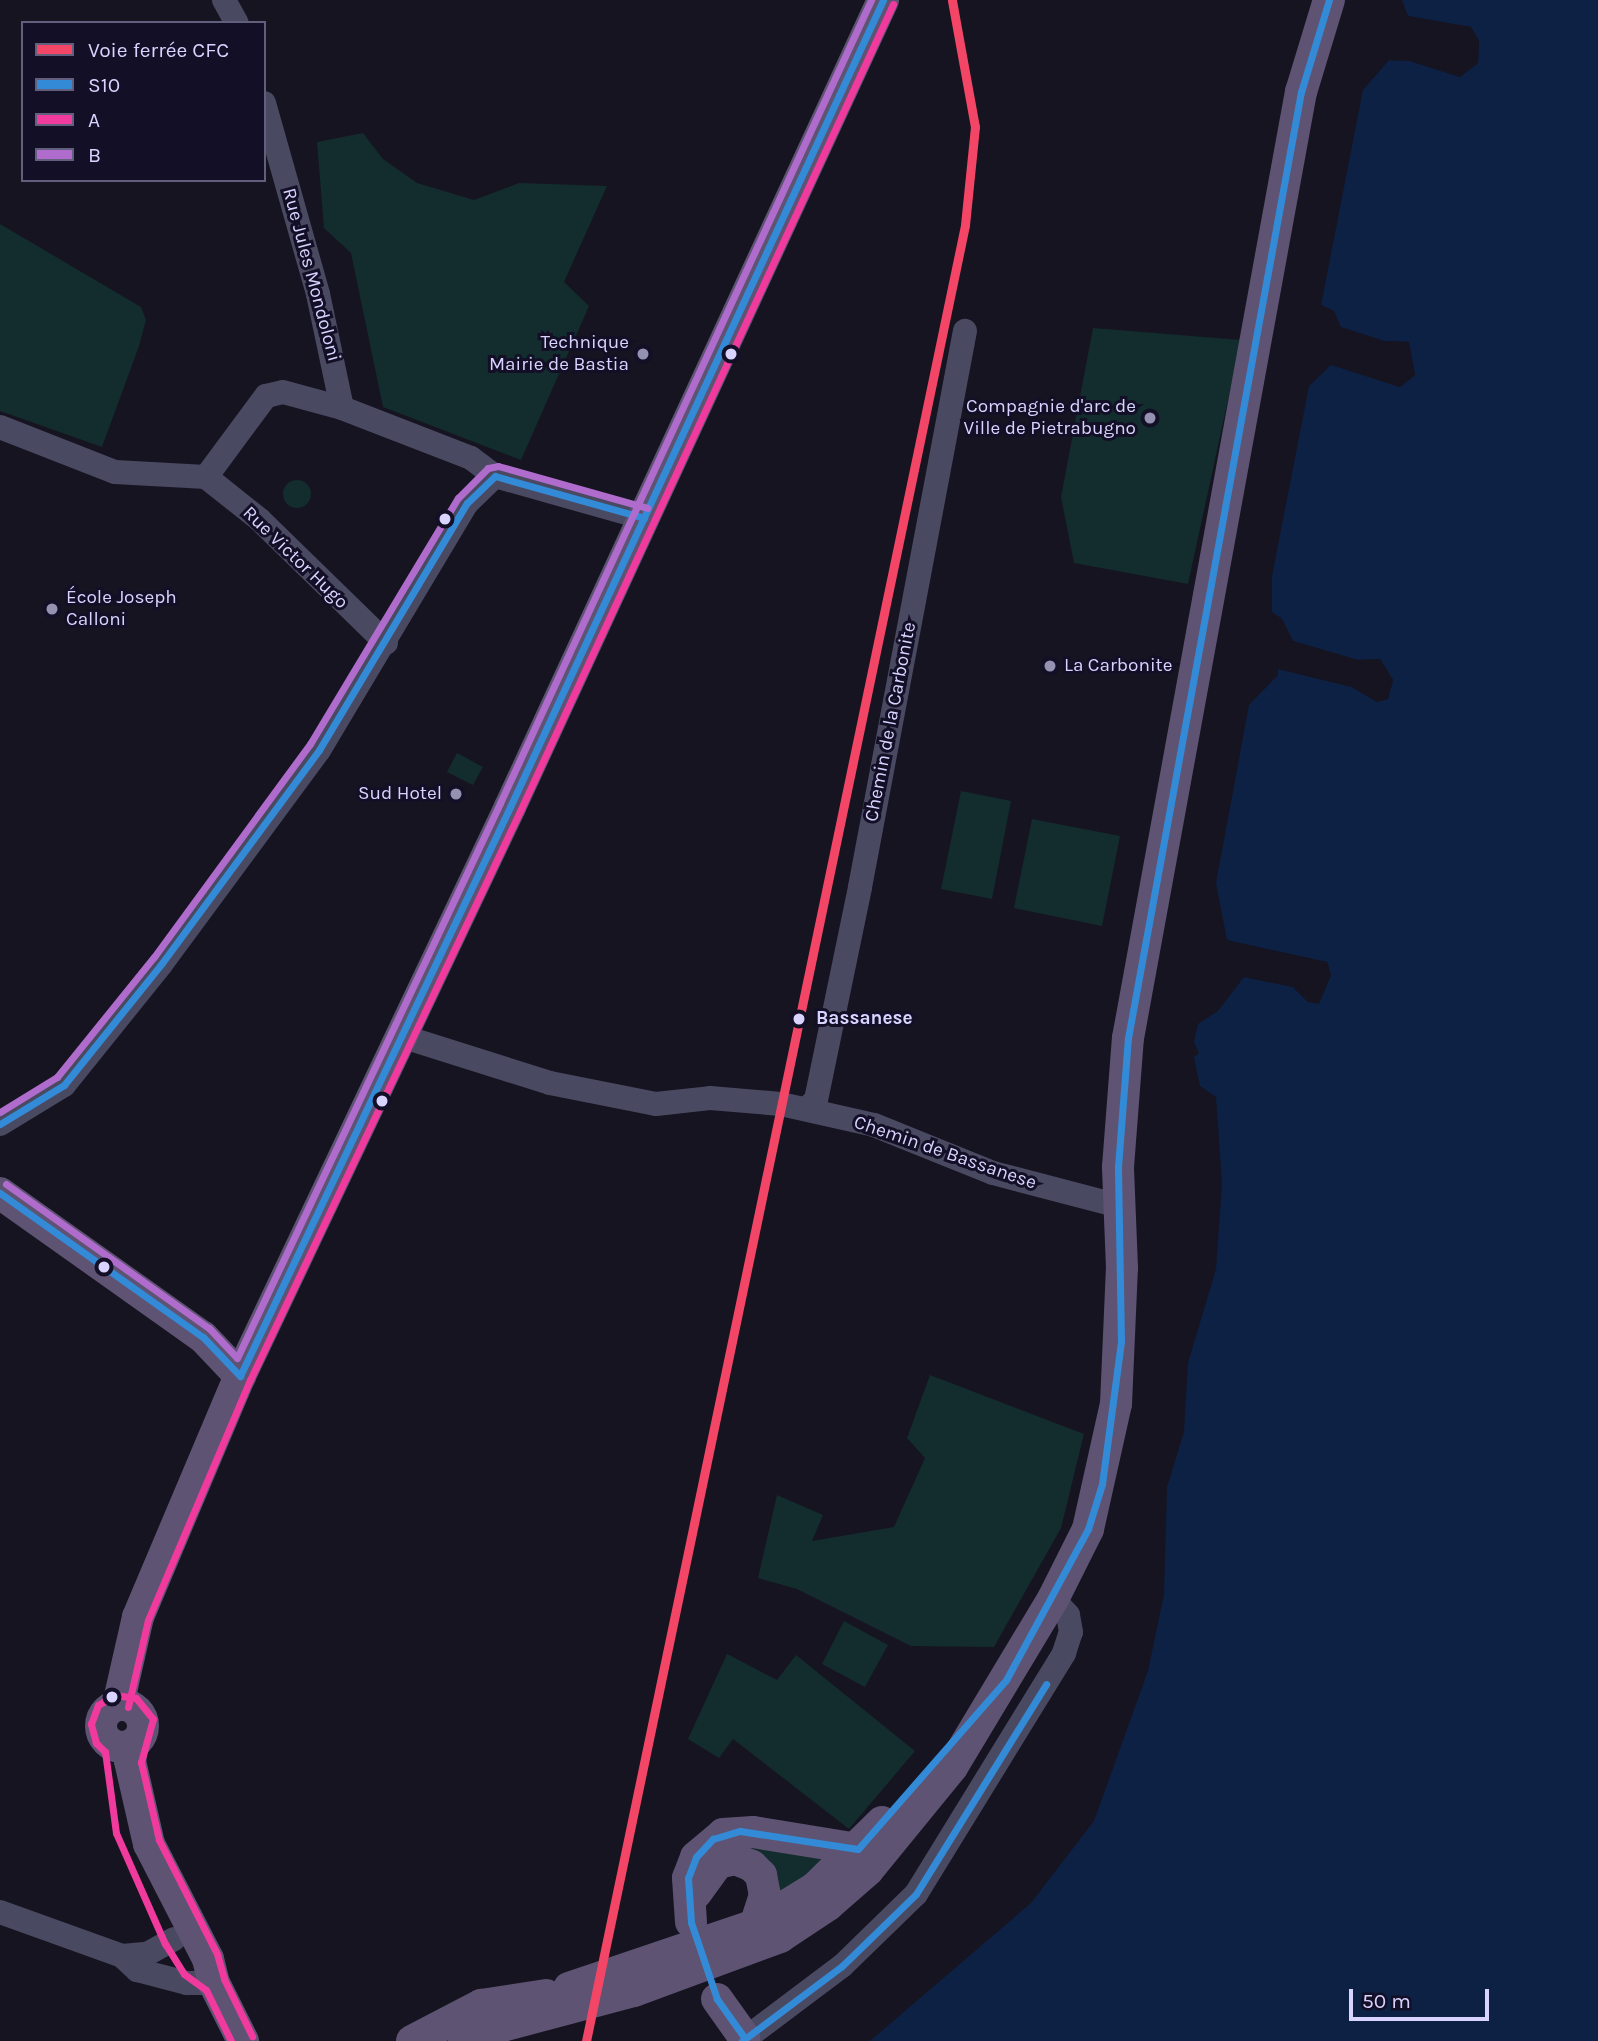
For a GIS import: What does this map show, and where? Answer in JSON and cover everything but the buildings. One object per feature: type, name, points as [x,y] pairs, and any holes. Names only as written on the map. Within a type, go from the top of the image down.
[{"type":"main road","points":[[243,2041],[214,1983],[208,1959],[149,1844],[124,1745],[105,1738],[101,1724],[106,1712],[118,1705],[138,1617],[240,1376],[644,518],[883,0]]},
{"type":"main road","points":[[446,2041],[548,2004],[780,1937],[828,1905],[868,1870],[952,1767],[1053,1599],[1088,1529],[1111,1443],[1121,1341],[1120,1114],[1128,1038],[1301,92],[1329,0]]},
{"type":"main road","points":[[0,1193],[203,1337],[240,1376]]},
{"type":"main road","points":[[203,1337],[257,1341]]},
{"type":"main road","points":[[633,1980],[755,1925],[815,1888],[858,1849],[1006,1680]]},
{"type":"main road","points":[[124,1745],[126,1830],[164,1945],[214,1983]]},
{"type":"main road","points":[[755,1925],[765,1895],[764,1884],[757,1869],[735,1859],[718,1863],[708,1871],[690,1916],[688,1878],[696,1857],[723,1834],[753,1832],[858,1849]]},
{"type":"main road","points":[[717,1999],[743,2039]]},
{"type":"main road","points":[[412,2041],[437,2024],[481,2005],[548,2004]]},
{"type":"main road","points":[[464,2041],[548,2004]]},
{"type":"main road","points":[[499,2041],[548,2004]]},
{"type":"street","points":[[224,0],[236,21]]},
{"type":"street","name":"Rue Jules Mondoloni","points":[[266,110],[317,294],[342,408]]},
{"type":"street","name":"Chemin de la Carbonite","points":[[806,1109],[816,1100],[852,926],[965,331]]},
{"type":"street","points":[[0,427],[115,472],[206,477],[266,396],[283,392],[342,408],[471,458],[495,475],[644,518]]},
{"type":"street","points":[[0,1124],[64,1085],[93,1052],[319,750],[387,643],[467,503],[495,475]]},
{"type":"street","name":"Rue Victor Hugo","points":[[206,477],[260,520],[387,643]]},
{"type":"street","name":"Chemin de Bassanese","points":[[401,1036],[550,1083],[656,1104],[710,1098],[806,1109],[874,1125],[993,1173],[1120,1206]]},
{"type":"street","points":[[743,2039],[842,1966],[916,1894],[1064,1653],[1071,1633],[1068,1615],[1053,1599]]},
{"type":"street","points":[[0,1912],[121,1956],[137,1970],[187,1983],[214,1983]]},
{"type":"street","points":[[121,1956],[164,1945],[158,1975]]},
{"type":"green space","points":[[363,133],[383,159],[417,183],[474,200],[519,183],[607,186],[564,282],[589,306],[521,460],[383,407],[351,253],[324,228],[317,142]]},
{"type":"green space","points":[[0,224],[141,307],[146,320],[139,346],[102,447],[0,411]]},
{"type":"green space","name":"Compagnie d'arc de Ville de Pietrabugno","points":[[1093,328],[1241,340],[1188,584],[1074,563],[1061,497]]},
{"type":"green space","points":[[297,480],[307,484],[311,494],[307,504],[297,508],[287,504],[283,494],[287,484]]},
{"type":"green space","points":[[457,753],[483,767],[473,785],[447,772]]},
{"type":"green space","points":[[961,791],[1011,801],[992,899],[941,889]]},
{"type":"green space","points":[[1032,819],[1120,836],[1102,926],[1014,908]]},
{"type":"green space","points":[[930,1375],[1084,1434],[1061,1528],[994,1647],[911,1646],[797,1589],[758,1578],[777,1495],[823,1515],[812,1541],[894,1527],[925,1458],[907,1438]]},
{"type":"green space","points":[[844,1621],[888,1645],[865,1687],[822,1664]]},
{"type":"green space","points":[[727,1654],[777,1680],[796,1655],[915,1751],[849,1829],[733,1739],[719,1758],[688,1739]]},
{"type":"green space","points":[[728,1841],[827,1859],[779,1899]]},
{"type":"water","points":[[1402,0],[1598,0],[1598,2041],[870,2041],[1031,1903],[1094,1821],[1148,1671],[1164,1594],[1167,1487],[1184,1432],[1188,1363],[1216,1269],[1222,1184],[1216,1097],[1200,1086],[1194,1057],[1199,1053],[1194,1042],[1198,1024],[1218,1011],[1244,977],[1293,987],[1308,1002],[1319,1003],[1331,975],[1327,962],[1227,940],[1216,883],[1249,705],[1278,675],[1278,669],[1352,687],[1377,702],[1388,699],[1393,680],[1380,659],[1358,660],[1293,641],[1282,619],[1272,612],[1272,576],[1309,386],[1331,365],[1400,387],[1415,375],[1409,342],[1384,341],[1340,327],[1334,311],[1321,305],[1363,90],[1389,60],[1410,61],[1460,77],[1478,63],[1479,41],[1471,27],[1408,16]]},
{"type":"pier","points":[[1398,0],[1408,16],[1470,27],[1479,41],[1478,63],[1460,77],[1410,61],[1389,60],[1360,91],[1388,57],[1411,58],[1459,73],[1474,61],[1475,42],[1468,30],[1407,19]]},
{"type":"pier","points":[[1318,304],[1334,311],[1341,327],[1384,341],[1409,342],[1415,375],[1400,387],[1328,363],[1356,365],[1399,383],[1411,374],[1406,346],[1383,345],[1339,330],[1331,314]]},
{"type":"pier","points":[[1269,611],[1282,619],[1293,641],[1357,660],[1380,659],[1393,680],[1388,699],[1377,702],[1352,687],[1275,668],[1353,684],[1377,698],[1385,696],[1389,680],[1378,663],[1357,664],[1291,644]]},
{"type":"pier","points":[[1218,915],[1227,941],[1327,962],[1331,975],[1319,1004],[1308,1002],[1293,987],[1240,976],[1294,984],[1317,1000],[1328,975],[1324,965],[1225,944]]},
{"type":"rail line","name":"CFC","points":[[586,2041],[965,225],[975,127],[952,0]]},
{"type":"transit line","name":"B","points":[[6,1184],[209,1328],[237,1358],[500,803],[871,0]]},
{"type":"transit line","name":"S10","points":[[0,1193],[203,1337],[240,1376],[510,807],[883,0]]},
{"type":"transit line","name":"S10","points":[[744,2037],[717,1999],[691,1922],[688,1878],[696,1857],[713,1839],[740,1831],[858,1849],[1006,1680],[1088,1529],[1102,1484],[1121,1341],[1118,1167],[1128,1038],[1301,92],[1329,0]]},
{"type":"transit line","name":"A","points":[[128,1707],[148,1620],[250,1380],[520,811],[893,4]]},
{"type":"transit line","name":"B","points":[[0,1112],[57,1077],[154,957],[310,744],[458,498],[488,468],[498,466],[647,508]]},
{"type":"transit line","name":"S10","points":[[0,1124],[64,1085],[162,963],[319,750],[467,503],[495,476],[644,518]]},
{"type":"transit line","name":"S10","points":[[742,2041],[842,1966],[916,1894],[1046,1684]]},
{"type":"transit line","name":"A","points":[[231,2041],[206,1990],[184,1974],[165,1944],[116,1833],[105,1752],[96,1743],[91,1724],[98,1705],[115,1695],[136,1698],[153,1719],[141,1762],[159,1840],[217,1954],[224,1979],[252,2036]]},
{"type":"place","name":"Technique Mairie de Bastia","points":[[643,354]]},
{"type":"place","name":"Compagnie d'arc de Ville de Pietrabugno","points":[[1150,418]]},
{"type":"place","name":"École Joseph Calloni","points":[[52,609]]},
{"type":"place","name":"La Carbonite","points":[[1050,666]]},
{"type":"place","name":"Sud Hotel","points":[[456,794]]},
{"type":"place","name":"Bassanese","points":[[799,1019]]}]
